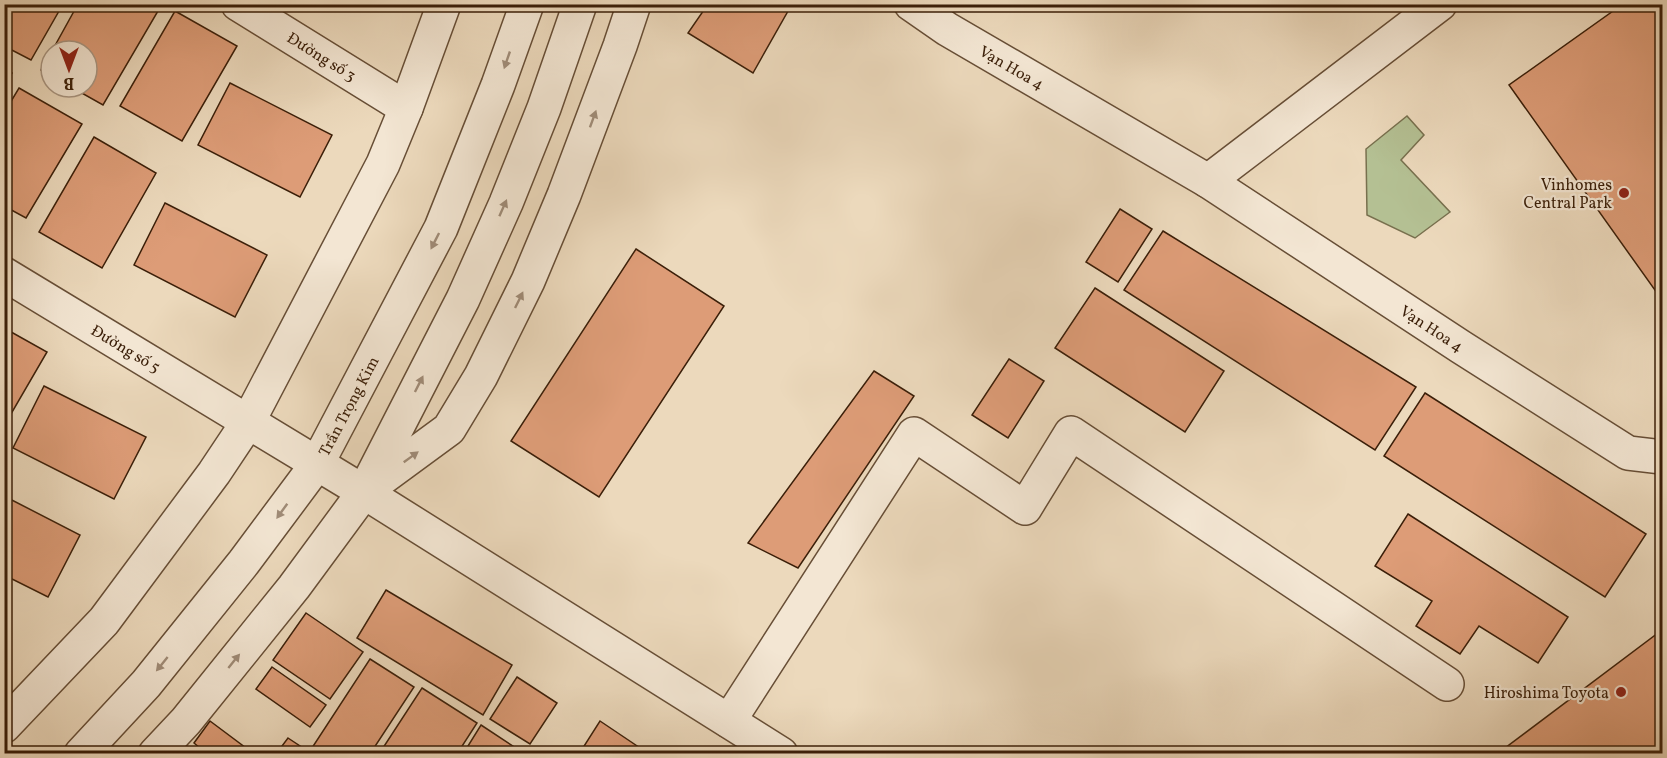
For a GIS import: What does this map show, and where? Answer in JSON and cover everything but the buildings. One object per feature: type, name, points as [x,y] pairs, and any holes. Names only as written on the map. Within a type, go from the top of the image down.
[{"type":"street","name":"Đường số 3","points":[[238,4],[406,108]]},
{"type":"street","points":[[11,709],[104,621],[214,473],[248,422],[383,164],[444,4]]},
{"type":"street","name":"Trần Trọng Kim","points":[[81,753],[153,675],[244,562],[317,464],[441,228],[498,85],[527,4]]},
{"type":"street","points":[[155,753],[186,721],[294,586],[364,492],[463,299],[506,203],[544,108],[580,4]]},
{"type":"street","points":[[364,492],[449,429],[481,376],[528,281],[564,195],[634,4]]},
{"type":"street","name":"Vạn Hoa 4","points":[[911,4],[947,29],[1208,180],[1461,347],[1628,453],[1662,457]]},
{"type":"street","points":[[1208,180],[1440,4]]},
{"type":"street","name":"Đường số 5","points":[[4,274],[364,492],[781,753]]},
{"type":"street","points":[[729,721],[914,434],[1025,508],[1071,433],[1447,684]]},
{"type":"green space","points":[[1407,116],[1424,135],[1401,160],[1450,212],[1415,238],[1367,215],[1366,149]]},
{"type":"place","name":"Vinhomes Central Park","points":[[1624,193]]},
{"type":"place","name":"Hiroshima Toyota","points":[[1621,692]]}]
